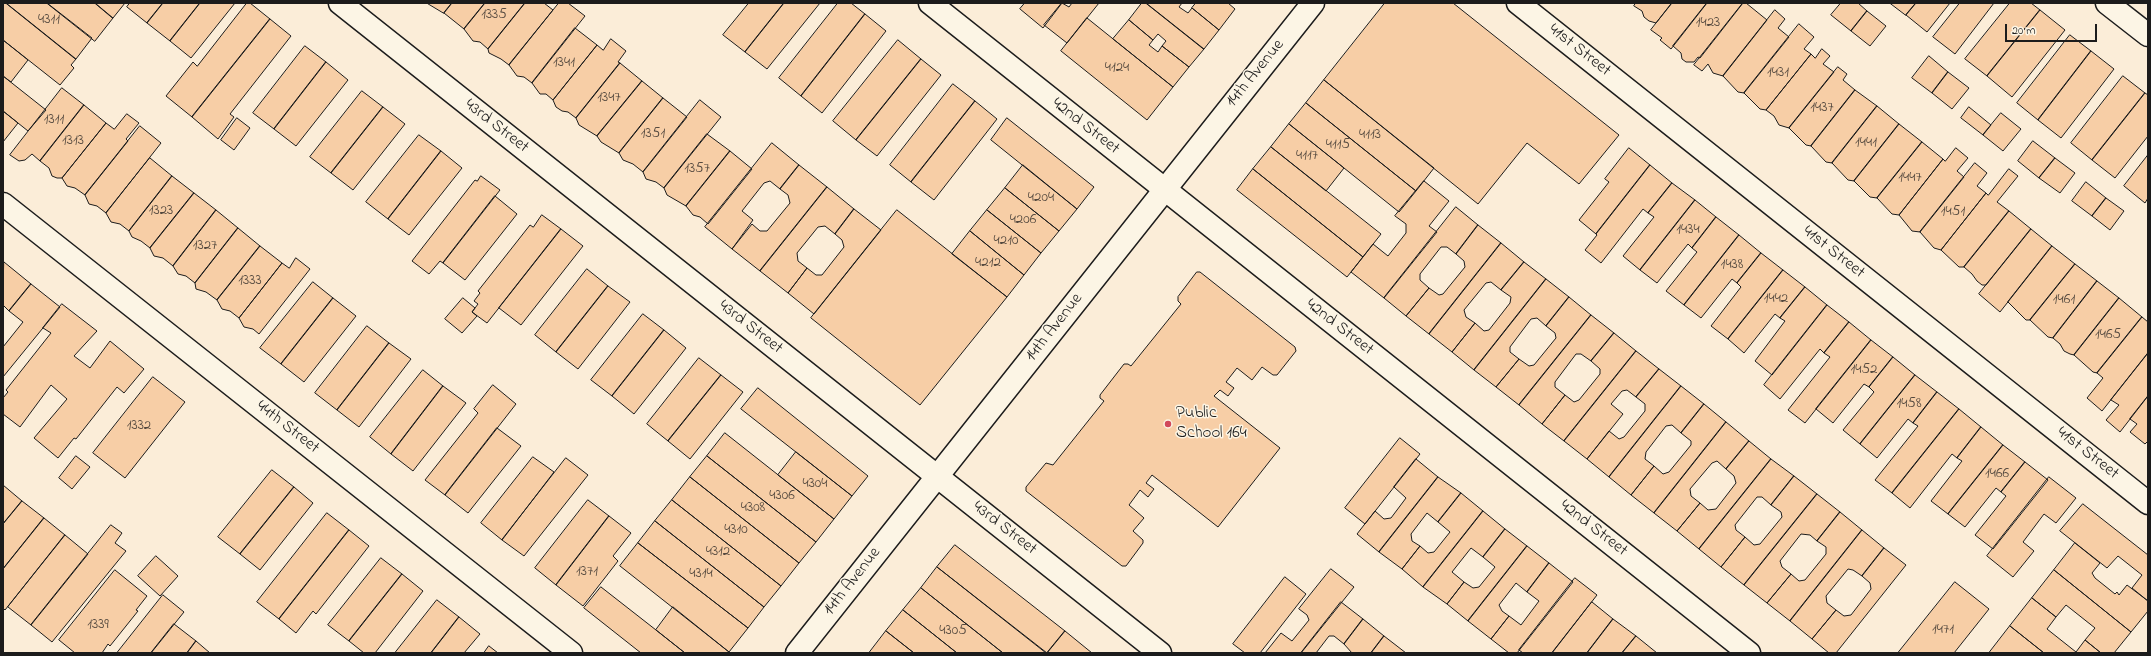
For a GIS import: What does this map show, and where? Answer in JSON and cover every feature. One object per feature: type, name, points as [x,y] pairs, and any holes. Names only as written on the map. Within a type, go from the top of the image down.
[{"type":"street","name":"43rd Street","points":[[340,3],[1160,653]]},
{"type":"street","name":"42nd Street","points":[[930,3],[1749,653]]},
{"type":"street","name":"14th Avenue","points":[[797,653],[1313,3]]},
{"type":"street","name":"41st Street","points":[[1518,3],[2148,502]]},
{"type":"street","points":[[2108,3],[2148,35]]},
{"type":"street","name":"44th Street","points":[[3,204],[571,653]]},
{"type":"building","points":[[3,3],[6,3],[76,59],[71,65],[74,68],[60,85],[3,40]]},
{"type":"building","points":[[6,3],[47,3],[92,38],[76,59]]},
{"type":"building","points":[[47,3],[95,3],[113,18],[95,41]]},
{"type":"building","points":[[95,3],[125,3],[113,18]]},
{"type":"building","points":[[130,3],[163,3],[147,23],[127,7]]},
{"type":"building","points":[[163,3],[200,3],[170,41],[147,23]]},
{"type":"building","points":[[200,3],[235,3],[191,58],[170,41]]},
{"type":"building","points":[[247,3],[250,3],[270,19],[192,117],[166,96],[193,62],[197,66]]},
{"type":"building","points":[[427,3],[452,3],[444,13]]},
{"type":"building","points":[[452,3],[485,3],[464,29],[444,13]]},
{"type":"building","points":[[485,3],[525,3],[488,49],[480,42],[473,41],[464,29]]},
{"type":"building","points":[[525,3],[544,3],[553,10],[509,65],[489,53],[488,49]]},
{"type":"building","points":[[559,3],[568,3],[585,16],[532,83],[524,77],[517,76],[509,65]]},
{"type":"building","points":[[749,3],[784,3],[745,52],[723,35]]},
{"type":"building","points":[[784,3],[820,3],[767,69],[745,52]]},
{"type":"building","points":[[838,3],[851,3],[865,14],[801,96],[779,78]]},
{"type":"building","points":[[1025,3],[1062,3],[1043,28],[1020,9]]},
{"type":"building","points":[[1062,3],[1069,7],[1072,3],[1099,3],[1067,43],[1044,25]]},
{"type":"building","points":[[1142,3],[1146,3],[1204,49],[1189,67],[1162,46],[1166,41],[1158,34],[1153,40],[1129,20]]},
{"type":"building","points":[[1146,3],[1182,3],[1179,7],[1188,13],[1192,8],[1219,30],[1204,49]]},
{"type":"building","points":[[1196,3],[1228,3],[1235,9],[1219,30],[1192,8]]},
{"type":"building","points":[[1385,3],[1453,3],[1619,135],[1579,184],[1527,143],[1478,204],[1324,80]]},
{"type":"building","points":[[1636,3],[1672,3],[1656,23],[1649,21],[1644,17],[1642,11],[1634,6]]},
{"type":"building","points":[[1672,3],[1707,3],[1671,49],[1660,40],[1662,38],[1651,30]]},
{"type":"building","points":[[1707,3],[1743,3],[1700,58],[1698,57],[1694,62],[1686,62],[1682,59],[1681,53],[1673,46]]},
{"type":"building","points":[[1743,3],[1746,3],[1767,20],[1723,76],[1713,73],[1708,64],[1702,71],[1694,65]]},
{"type":"building","points":[[1841,3],[1858,3],[1867,11],[1851,31],[1831,15]]},
{"type":"building","points":[[1890,3],[1916,3],[1906,15]]},
{"type":"building","points":[[1916,3],[1950,3],[1927,32],[1906,15]]},
{"type":"building","points":[[1960,3],[1994,3],[1955,54],[1933,37]]},
{"type":"building","points":[[2010,3],[2031,3],[2040,10],[1987,76],[1965,59]]},
{"type":"building","points":[[1775,10],[1785,19],[1778,28],[1789,37],[1744,93],[1738,92],[1723,76]]},
{"type":"building","points":[[2040,10],[2065,30],[2012,97],[1987,76]]},
{"type":"building","points":[[1867,11],[1886,26],[1870,46],[1851,31]]},
{"type":"building","points":[[865,14],[886,31],[822,113],[801,96]]},
{"type":"building","points":[[1087,18],[1173,87],[1147,120],[1061,51]]},
{"type":"building","points":[[270,19],[291,36],[230,114],[234,117],[218,139],[192,117]]},
{"type":"building","points":[[1129,20],[1153,40],[1149,45],[1158,52],[1162,46],[1189,67],[1173,87],[1113,39]]},
{"type":"building","points":[[1799,24],[1814,37],[1804,49],[1811,54],[1766,110],[1760,109],[1744,93]]},
{"type":"building","points":[[575,28],[597,45],[553,100],[546,94],[540,94],[532,83]]},
{"type":"building","points":[[2070,35],[2091,51],[2038,120],[2017,103]]},
{"type":"building","points":[[611,39],[626,51],[618,62],[620,63],[576,118],[568,112],[562,111],[556,107],[553,100],[597,45],[603,50]]},
{"type":"building","points":[[3,40],[28,60],[11,82],[3,76]]},
{"type":"building","points":[[898,40],[921,59],[856,140],[833,121]]},
{"type":"building","points":[[305,46],[326,62],[274,129],[253,113]]},
{"type":"building","points":[[1822,49],[1830,56],[1823,64],[1834,72],[1789,128],[1779,125],[1774,116],[1766,110],[1811,54],[1815,58]]},
{"type":"building","points":[[2091,51],[2114,69],[2061,138],[2038,120]]},
{"type":"building","points":[[1929,56],[1948,72],[1932,93],[1912,78]]},
{"type":"building","points":[[921,59],[941,75],[877,156],[856,140]]},
{"type":"building","points":[[326,62],[348,80],[296,146],[274,129]]},
{"type":"building","points":[[620,63],[642,81],[597,136],[579,125],[576,118]]},
{"type":"building","points":[[1838,67],[1847,74],[1843,80],[1855,90],[1811,146],[1806,145],[1789,128]]},
{"type":"building","points":[[1948,72],[1969,88],[1952,109],[1932,93]]},
{"type":"building","points":[[3,76],[46,110],[28,131],[3,111]]},
{"type":"building","points":[[2123,76],[2145,93],[2092,160],[2071,143]]},
{"type":"building","points":[[1324,80],[1434,168],[1416,191],[1306,103]]},
{"type":"building","points":[[642,81],[663,98],[619,153],[601,142],[597,136]]},
{"type":"building","points":[[953,84],[975,101],[911,182],[890,165]]},
{"type":"building","points":[[62,88],[84,105],[40,161],[32,154],[25,160],[19,161],[10,155]]},
{"type":"building","points":[[1855,90],[1877,106],[1832,163],[1826,162],[1811,146]]},
{"type":"building","points":[[362,91],[383,107],[331,173],[310,157]]},
{"type":"building","points":[[2145,93],[2148,95],[2148,136],[2115,178],[2092,160]]},
{"type":"building","points":[[663,98],[687,117],[643,172],[633,164],[623,160],[619,153]]},
{"type":"building","points":[[700,100],[721,117],[664,188],[656,182],[646,179],[643,172]]},
{"type":"building","points":[[975,101],[997,119],[934,200],[911,182]]},
{"type":"building","points":[[1306,103],[1416,191],[1399,212],[1289,124]]},
{"type":"building","points":[[84,105],[106,123],[62,178],[52,176],[49,168],[40,161]]},
{"type":"building","points":[[1877,106],[1899,124],[1854,181],[1848,180],[1832,163]]},
{"type":"building","points":[[383,107],[405,124],[353,190],[331,173]]},
{"type":"building","points":[[1969,107],[1991,125],[1983,135],[1961,118]]},
{"type":"building","points":[[3,111],[18,123],[3,142]]},
{"type":"building","points":[[2001,113],[2021,129],[2003,151],[1983,135]]},
{"type":"building","points":[[127,114],[139,123],[126,139],[128,141],[85,195],[75,188],[67,186],[62,178],[106,123],[114,129]]},
{"type":"building","points":[[237,118],[250,128],[234,150],[221,140]]},
{"type":"building","points":[[1007,118],[1094,187],[1077,209],[991,140]]},
{"type":"building","points":[[1289,124],[1344,168],[1326,191],[1271,147]]},
{"type":"building","points":[[1899,124],[1922,142],[1877,198],[1870,197],[1854,181]]},
{"type":"building","points":[[140,126],[161,143],[106,213],[97,206],[89,204],[85,195]]},
{"type":"building","points":[[707,134],[730,151],[686,206],[667,195],[664,188]]},
{"type":"building","points":[[419,135],[441,151],[388,219],[366,202]]},
{"type":"building","points":[[2033,141],[2055,158],[2039,178],[2018,161]]},
{"type":"building","points":[[1922,142],[1943,159],[1899,215],[1892,214],[1877,198]]},
{"type":"building","points":[[772,143],[799,165],[780,189],[770,181],[764,183],[742,211],[753,220],[732,249],[705,227]]},
{"type":"building","points":[[1271,147],[1381,234],[1363,257],[1253,169]]},
{"type":"building","points":[[1629,148],[1650,165],[1596,234],[1579,220],[1609,182],[1605,179]]},
{"type":"building","points":[[1956,148],[1968,158],[1957,171],[1964,177],[1920,232],[1912,231],[1899,215],[1943,159],[1945,161]]},
{"type":"building","points":[[441,151],[462,168],[409,235],[388,219]]},
{"type":"building","points":[[730,151],[752,169],[708,224],[700,217],[693,215],[686,206]]},
{"type":"building","points":[[2148,155],[2148,198],[2145,203],[2124,186]]},
{"type":"building","points":[[150,158],[172,176],[129,231],[120,224],[111,222],[106,213]]},
{"type":"building","points":[[2055,158],[2075,173],[2060,193],[2039,178]]},
{"type":"building","points":[[1975,163],[1987,173],[1977,186],[1986,193],[1941,250],[1934,248],[1920,232]]},
{"type":"building","points":[[799,165],[827,187],[760,271],[732,249],[752,224],[760,231],[767,231],[790,203],[788,195],[780,189]]},
{"type":"building","points":[[1023,165],[1077,209],[1059,231],[1005,188]]},
{"type":"building","points":[[1650,165],[1672,183],[1648,213],[1643,209],[1601,263],[1585,250]]},
{"type":"building","points":[[1253,169],[1363,257],[1347,277],[1237,190]]},
{"type":"building","points":[[2009,169],[2018,176],[1997,202],[2009,211],[1964,267],[1959,267],[1941,250],[1986,193],[1988,195]]},
{"type":"building","points":[[172,176],[194,193],[150,248],[141,241],[132,237],[129,231]]},
{"type":"building","points":[[481,176],[500,190],[443,263],[440,261],[429,274],[412,261],[475,180],[477,181]]},
{"type":"building","points":[[1424,181],[1449,201],[1429,226],[1437,232],[1384,298],[1351,272],[1373,244],[1388,256],[1406,233],[1406,224],[1395,216]]},
{"type":"building","points":[[2086,182],[2106,198],[2092,216],[2072,201]]},
{"type":"building","points":[[1672,183],[1695,200],[1640,270],[1623,256],[1654,217],[1648,213]]},
{"type":"building","points":[[827,187],[854,209],[835,234],[825,226],[818,227],[797,253],[798,261],[807,268],[788,293],[760,271]]},
{"type":"building","points":[[1005,188],[1059,231],[1041,253],[987,210]]},
{"type":"building","points":[[194,193],[216,210],[173,266],[163,258],[154,256],[150,248]]},
{"type":"building","points":[[495,196],[517,214],[465,280],[443,263]]},
{"type":"building","points":[[2106,198],[2124,211],[2110,230],[2092,216]]},
{"type":"building","points":[[1695,200],[1716,217],[1692,248],[1688,244],[1657,283],[1640,270]]},
{"type":"building","points":[[1456,207],[1478,225],[1456,254],[1447,247],[1441,247],[1420,274],[1420,280],[1429,288],[1406,316],[1384,298]]},
{"type":"building","points":[[854,209],[881,230],[814,314],[788,293],[807,268],[816,275],[822,275],[844,247],[842,240],[835,234]]},
{"type":"building","points":[[216,210],[238,228],[195,283],[186,276],[178,274],[173,266]]},
{"type":"building","points":[[897,210],[1007,297],[920,405],[811,318]]},
{"type":"building","points":[[987,210],[1041,253],[1024,275],[970,231]]},
{"type":"building","points":[[2009,211],[2031,229],[1986,285],[1982,285],[1964,267]]},
{"type":"building","points":[[542,215],[561,229],[487,323],[472,312],[478,304],[474,301],[480,293],[478,291],[530,225],[533,227]]},
{"type":"building","points":[[1716,217],[1739,235],[1684,305],[1666,291],[1697,252],[1692,248]]},
{"type":"building","points":[[1478,225],[1501,243],[1429,334],[1406,316],[1429,288],[1439,295],[1443,294],[1465,267],[1464,261],[1456,254]]},
{"type":"building","points":[[238,228],[260,246],[217,300],[206,292],[196,289],[195,283]]},
{"type":"building","points":[[561,229],[583,246],[521,325],[499,308]]},
{"type":"building","points":[[2031,229],[2052,246],[2000,312],[1979,294]]},
{"type":"building","points":[[970,231],[1024,275],[1007,297],[952,254]]},
{"type":"building","points":[[1739,235],[1761,253],[1737,283],[1732,279],[1701,318],[1684,305]]},
{"type":"building","points":[[1501,243],[1524,262],[1501,290],[1491,282],[1486,283],[1464,310],[1466,317],[1475,323],[1452,352],[1429,334]]},
{"type":"building","points":[[260,246],[282,263],[239,318],[230,311],[222,309],[217,300]]},
{"type":"building","points":[[2052,246],[2075,264],[2030,320],[2026,320],[2008,302]]},
{"type":"building","points":[[1761,253],[1783,270],[1728,339],[1711,326],[1741,287],[1737,283]]},
{"type":"building","points":[[296,258],[310,269],[259,334],[253,329],[244,327],[239,318],[282,263],[289,268]]},
{"type":"building","points":[[4,262],[31,284],[9,311],[3,305]]},
{"type":"building","points":[[1524,262],[1546,279],[1474,370],[1452,352],[1475,323],[1484,331],[1489,330],[1510,303],[1511,297],[1501,290]]},
{"type":"building","points":[[2075,264],[2097,281],[2053,338],[2048,337],[2030,320]]},
{"type":"building","points":[[587,269],[608,286],[556,352],[535,335]]},
{"type":"building","points":[[1783,270],[1805,287],[1780,318],[1775,314],[1744,353],[1728,339]]},
{"type":"building","name":"Public School 164","points":[[1197,272],[1200,272],[1295,347],[1296,351],[1277,375],[1273,375],[1262,367],[1252,380],[1237,368],[1226,382],[1234,388],[1228,396],[1220,390],[1214,396],[1280,448],[1218,527],[1152,475],[1146,483],[1154,489],[1148,497],[1140,490],[1129,505],[1144,518],[1133,531],[1143,540],[1143,543],[1126,566],[1122,566],[1026,491],[1026,487],[1046,463],[1053,465],[1104,401],[1100,398],[1100,395],[1124,364],[1131,366],[1181,304],[1178,301],[1178,297]]},
{"type":"building","points":[[1546,279],[1569,297],[1546,326],[1537,318],[1531,319],[1510,347],[1510,352],[1519,359],[1496,387],[1474,370]]},
{"type":"building","points":[[2097,281],[2119,298],[2074,355],[2070,354],[2064,351],[2060,344],[2053,338]]},
{"type":"building","points":[[313,282],[333,298],[281,364],[260,348]]},
{"type":"building","points":[[31,284],[60,307],[3,377],[3,347],[23,322],[9,311]]},
{"type":"building","points":[[608,286],[630,302],[578,369],[556,352]]},
{"type":"building","points":[[1805,287],[1827,305],[1772,375],[1755,361],[1785,321],[1780,318]]},
{"type":"building","points":[[1569,297],[1591,315],[1519,405],[1496,387],[1519,359],[1529,366],[1534,365],[1556,338],[1555,333],[1546,326]]},
{"type":"building","points":[[333,298],[356,316],[304,382],[281,364]]},
{"type":"building","points":[[463,298],[475,308],[472,312],[477,316],[462,333],[445,319]]},
{"type":"building","points":[[2119,298],[2142,317],[2097,373],[2093,372],[2074,355]]},
{"type":"building","points":[[62,304],[97,331],[74,356],[90,368],[110,341],[144,369],[124,393],[117,387],[76,439],[74,438],[58,458],[34,438],[67,399],[51,385],[20,427],[3,414],[3,398],[8,392],[6,390],[51,333],[43,328]]},
{"type":"building","points":[[1827,305],[1849,322],[1824,353],[1820,349],[1780,399],[1764,385]]},
{"type":"building","points":[[643,314],[664,330],[612,396],[591,380]]},
{"type":"building","points":[[1591,315],[1614,333],[1591,361],[1581,354],[1576,354],[1555,382],[1555,387],[1565,395],[1542,424],[1519,405]]},
{"type":"building","points":[[2142,317],[2148,322],[2148,353],[2102,411],[2087,398],[2103,378],[2097,373]]},
{"type":"building","points":[[1849,322],[1871,340],[1805,423],[1788,410],[1830,357],[1824,353]]},
{"type":"building","points":[[367,326],[389,343],[337,410],[315,393]]},
{"type":"building","points":[[664,330],[686,348],[634,414],[612,396]]},
{"type":"building","points":[[1614,333],[1636,351],[1564,441],[1542,424],[1565,395],[1574,402],[1579,400],[1600,374],[1600,369],[1591,361]]},
{"type":"building","points":[[1871,340],[1893,357],[1869,387],[1864,384],[1833,423],[1816,409]]},
{"type":"building","points":[[389,343],[411,359],[359,427],[337,410]]},
{"type":"building","points":[[1636,351],[1659,369],[1636,397],[1627,390],[1622,391],[1611,404],[1623,414],[1587,459],[1564,441]]},
{"type":"building","points":[[2148,353],[2148,396],[2120,432],[2106,420],[2119,405],[2111,400]]},
{"type":"building","points":[[1893,357],[1915,375],[1860,444],[1843,430],[1874,392],[1869,387]]},
{"type":"building","points":[[699,358],[721,375],[668,441],[647,424]]},
{"type":"building","points":[[1659,369],[1681,386],[1609,477],[1587,459],[1609,431],[1619,439],[1624,437],[1645,411],[1645,404],[1636,397]]},
{"type":"building","points":[[423,370],[443,386],[391,454],[370,437]]},
{"type":"building","points":[[721,375],[743,392],[690,459],[668,441]]},
{"type":"building","points":[[1915,375],[1937,392],[1913,423],[1908,419],[1877,458],[1860,444]]},
{"type":"building","points":[[153,377],[185,402],[125,478],[93,453]]},
{"type":"building","points":[[493,385],[516,404],[445,495],[425,480],[478,413],[474,409]]},
{"type":"building","points":[[443,386],[466,403],[413,471],[391,454]]},
{"type":"building","points":[[1681,386],[1704,404],[1681,433],[1672,425],[1666,426],[1646,452],[1645,459],[1654,466],[1631,495],[1609,477]]},
{"type":"building","points":[[758,388],[868,476],[852,496],[741,409]]},
{"type":"building","points":[[1937,392],[1959,409],[1892,493],[1875,480],[1918,426],[1913,423]]},
{"type":"building","points":[[2148,396],[2148,441],[2145,444],[2130,432],[2137,424],[2130,419]]},
{"type":"building","points":[[1704,404],[1726,422],[1654,513],[1631,495],[1654,466],[1663,474],[1669,472],[1691,445],[1691,441],[1681,433]]},
{"type":"building","points":[[1959,409],[1981,427],[1957,458],[1952,454],[1910,508],[1892,493]]},
{"type":"building","points":[[1726,422],[1749,441],[1726,469],[1717,461],[1712,463],[1690,489],[1691,496],[1700,503],[1677,531],[1654,513]]},
{"type":"building","points":[[1981,427],[2003,445],[1948,514],[1931,501],[1962,461],[1957,458]]},
{"type":"building","points":[[497,428],[521,446],[468,513],[445,495]]},
{"type":"building","points":[[725,433],[834,519],[816,542],[707,456]]},
{"type":"building","points":[[1400,438],[1420,454],[1365,524],[1345,508]]},
{"type":"building","points":[[1749,441],[1771,459],[1699,549],[1677,531],[1700,503],[1708,510],[1716,509],[1736,483],[1734,476],[1726,469]]},
{"type":"building","points":[[2003,445],[2025,462],[2001,492],[1996,488],[1965,527],[1948,514]]},
{"type":"building","points":[[796,452],[852,496],[834,519],[778,475]]},
{"type":"building","points":[[76,456],[90,467],[72,489],[59,478]]},
{"type":"building","points":[[707,456],[816,542],[799,563],[690,477]]},
{"type":"building","points":[[533,457],[554,472],[502,540],[481,523]]},
{"type":"building","points":[[566,458],[588,475],[524,556],[502,540]]},
{"type":"building","points":[[1416,459],[1438,477],[1379,552],[1357,534],[1375,511],[1384,519],[1391,518],[1406,498],[1394,487]]},
{"type":"building","points":[[1771,459],[1794,476],[1771,505],[1762,497],[1757,497],[1735,525],[1736,530],[1745,537],[1721,567],[1699,549]]},
{"type":"building","points":[[2025,462],[2048,480],[1993,549],[1975,535],[2006,496],[2001,492]]},
{"type":"building","points":[[272,470],[294,487],[240,554],[218,537]]},
{"type":"building","points":[[1794,476],[1817,494],[1744,585],[1721,567],[1745,537],[1754,545],[1760,544],[1782,517],[1781,512],[1771,505]]},
{"type":"building","points":[[690,477],[799,563],[781,586],[672,500]]},
{"type":"building","points":[[1438,477],[1461,493],[1438,522],[1427,513],[1411,534],[1412,541],[1420,546],[1402,569],[1379,552]]},
{"type":"building","points":[[2049,477],[2076,498],[2056,523],[2044,514],[2023,542],[2034,551],[2013,577],[1987,556]]},
{"type":"building","points":[[3,485],[22,501],[3,524]]},
{"type":"building","points":[[294,487],[313,503],[260,570],[240,554]]},
{"type":"building","points":[[1461,493],[1483,511],[1423,587],[1402,569],[1420,546],[1428,553],[1434,552],[1450,532],[1438,522]]},
{"type":"building","points":[[1817,494],[1840,512],[1817,541],[1810,535],[1801,534],[1780,561],[1782,567],[1791,574],[1767,603],[1744,585]]},
{"type":"building","points":[[588,500],[609,516],[556,585],[535,568]]},
{"type":"building","points":[[672,500],[781,586],[764,607],[655,521]]},
{"type":"building","points":[[22,501],[44,518],[3,569],[3,524]]},
{"type":"building","points":[[2083,504],[2148,555],[2148,601],[2132,588],[2142,575],[2118,556],[2107,568],[2060,531]]},
{"type":"building","points":[[1483,511],[1505,529],[1483,557],[1471,548],[1452,572],[1464,582],[1447,604],[1423,587]]},
{"type":"building","points":[[1840,512],[1862,530],[1790,621],[1767,603],[1791,574],[1799,581],[1805,580],[1826,554],[1826,547],[1817,541]]},
{"type":"building","points":[[327,513],[349,530],[279,619],[257,602]]},
{"type":"building","points":[[609,516],[631,533],[613,556],[618,561],[583,606],[556,585]]},
{"type":"building","points":[[44,518],[65,535],[5,610],[3,608],[3,569]]},
{"type":"building","points":[[655,521],[764,607],[748,628],[638,543]]},
{"type":"building","points":[[111,525],[122,533],[115,543],[126,551],[52,642],[31,625]]},
{"type":"building","points":[[1505,529],[1527,546],[1468,621],[1447,604],[1464,582],[1473,588],[1479,587],[1495,567],[1483,557]]},
{"type":"building","points":[[349,530],[369,546],[316,614],[313,611],[296,633],[279,619]]},
{"type":"building","points":[[1862,530],[1884,548],[1862,576],[1853,570],[1848,569],[1826,596],[1827,603],[1836,610],[1812,639],[1790,621]]},
{"type":"building","points":[[65,535],[88,554],[31,625],[8,607]]},
{"type":"building","points":[[638,543],[748,628],[729,652],[620,566]]},
{"type":"building","points":[[2075,543],[2100,563],[2092,573],[2095,578],[2115,594],[2117,592],[2119,595],[2127,585],[2148,601],[2148,611],[2131,632],[2054,570]]},
{"type":"building","points":[[955,545],[1065,631],[1047,653],[937,567]]},
{"type":"building","points":[[1527,546],[1549,563],[1527,592],[1516,583],[1499,605],[1502,611],[1509,616],[1491,639],[1468,621]]},
{"type":"building","points":[[1884,548],[1906,565],[1836,653],[1829,653],[1812,639],[1836,610],[1844,616],[1851,615],[1871,589],[1870,583],[1862,576]]},
{"type":"building","points":[[156,556],[178,576],[160,596],[138,576]]},
{"type":"building","points":[[381,558],[402,574],[349,641],[328,625]]},
{"type":"building","points":[[1549,563],[1573,582],[1517,653],[1509,653],[1491,639],[1509,616],[1521,625],[1539,601],[1527,592]]},
{"type":"building","points":[[937,567],[1046,653],[1003,653],[921,588]]},
{"type":"building","points":[[1331,569],[1354,587],[1301,653],[1265,653],[1281,633],[1292,641],[1309,620],[1307,615],[1299,609]]},
{"type":"building","points":[[115,570],[147,596],[136,610],[138,611],[110,646],[108,644],[102,653],[75,653],[59,640]]},
{"type":"building","points":[[2054,570],[2131,632],[2114,653],[2101,653],[2085,640],[2095,628],[2066,605],[2056,617],[2032,598]]},
{"type":"building","points":[[402,574],[423,591],[375,653],[364,653],[349,641]]},
{"type":"building","points":[[1285,577],[1306,594],[1260,653],[1245,653],[1233,644]]},
{"type":"building","points":[[1575,578],[1597,595],[1552,653],[1523,653],[1519,650]]},
{"type":"building","points":[[1955,582],[1989,609],[1954,653],[1898,653]]},
{"type":"building","points":[[601,587],[685,653],[641,653],[584,608]]},
{"type":"building","points":[[921,588],[1003,653],[957,653],[903,610]]},
{"type":"building","points":[[163,595],[184,612],[151,653],[117,653]]},
{"type":"building","points":[[2032,598],[2056,617],[2047,629],[2076,652],[2085,640],[2101,653],[2044,653],[2010,626]]},
{"type":"building","points":[[437,600],[459,617],[431,653],[395,653]]},
{"type":"building","points":[[1341,602],[1363,619],[1344,644],[1334,636],[1329,636],[1316,653],[1301,653]]},
{"type":"building","points":[[1592,602],[1613,619],[1587,653],[1552,653]]},
{"type":"building","points":[[673,607],[729,652],[685,653],[656,630]]},
{"type":"building","points":[[903,610],[957,653],[914,653],[886,631]]},
{"type":"building","points":[[459,617],[480,634],[464,653],[431,653]]},
{"type":"building","points":[[1363,619],[1384,636],[1371,653],[1352,653],[1344,644]]},
{"type":"building","points":[[1613,619],[1636,636],[1622,653],[1587,653]]},
{"type":"building","points":[[174,624],[196,641],[187,653],[151,653]]},
{"type":"building","points":[[2010,626],[2044,653],[1989,653]]},
{"type":"building","points":[[886,631],[914,653],[869,653]]},
{"type":"building","points":[[1065,631],[1092,653],[1047,653]]},
{"type":"building","points":[[1384,636],[1406,653],[1371,653]]},
{"type":"building","points":[[1636,636],[1657,653],[1622,653]]},
{"type":"building","points":[[196,641],[210,653],[187,653]]},
{"type":"building","points":[[489,646],[498,653],[484,653]]},
{"type":"place","name":"Public School 164","points":[[1168,424]]}]
